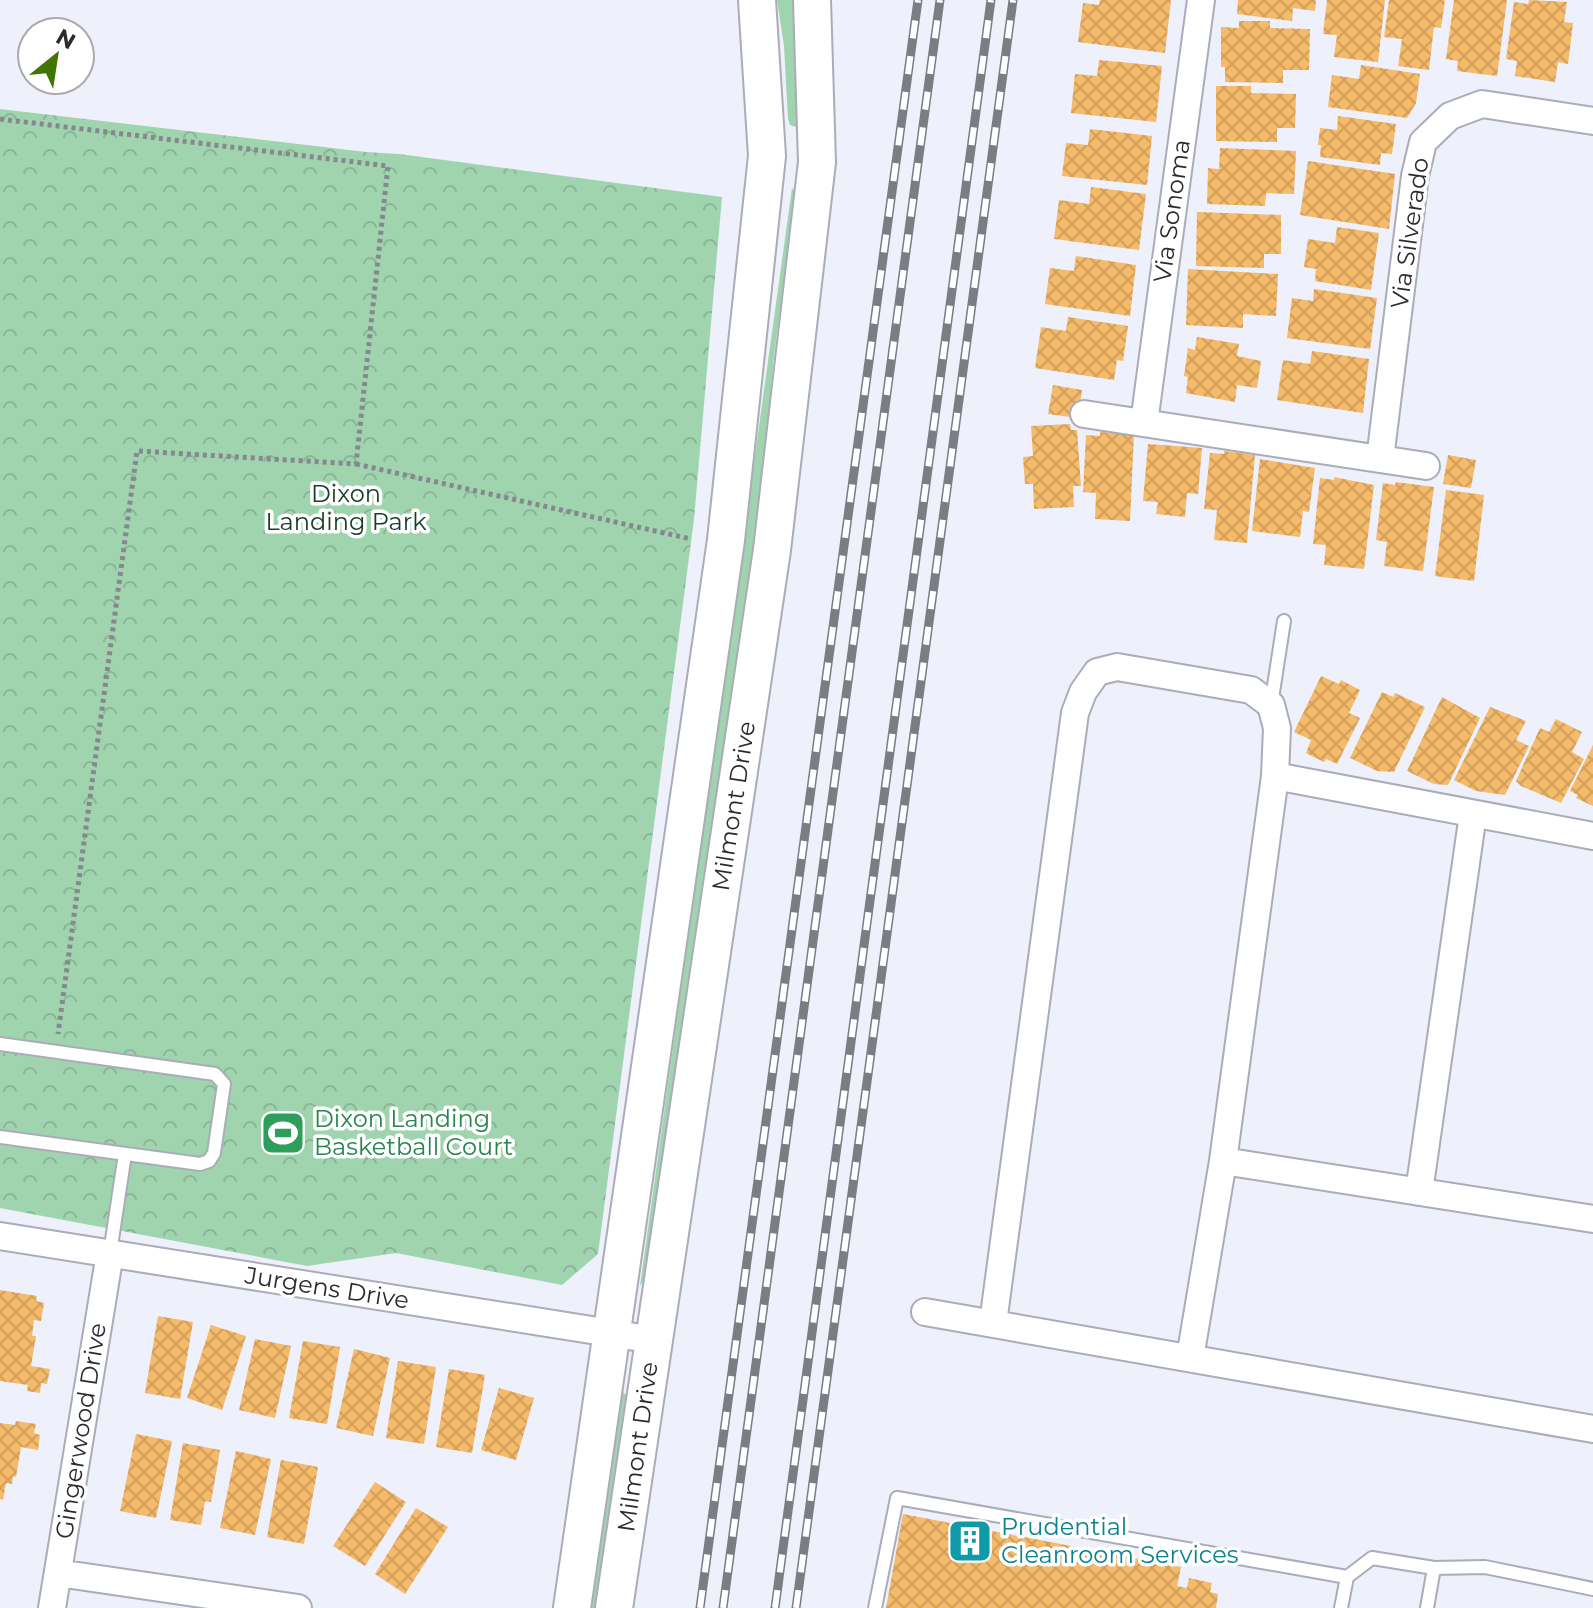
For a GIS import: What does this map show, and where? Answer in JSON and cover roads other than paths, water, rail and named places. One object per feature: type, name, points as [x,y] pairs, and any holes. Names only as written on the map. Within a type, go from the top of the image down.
[{"type":"street","name":"Milmont Drive","points":[[572,1608],[727,524],[767,156],[757,0]]},
{"type":"street","name":"Milmont Drive","points":[[614,1608],[772,550],[817,162],[812,0]]},
{"type":"street","name":"Via Sonoma","points":[[1144,423],[1201,0]]},
{"type":"street","name":"Via Silverado","points":[[1380,459],[1415,176],[1423,142],[1450,116],[1482,104],[1592,116]]},
{"type":"street","points":[[1084,414],[1426,466]]},
{"type":"street","points":[[993,1323],[1075,713],[1083,692],[1097,672],[1117,667],[1251,690],[1271,705],[1277,728],[1275,776],[1223,1161],[1190,1358]]},
{"type":"street","points":[[1275,776],[1593,836]]},
{"type":"street","points":[[1419,1192],[1473,814]]},
{"type":"street","points":[[1223,1161],[1593,1219]]},
{"type":"street","name":"Jurgens Drive","points":[[0,1236],[654,1340]]},
{"type":"street","name":"Gingerwood Drive","points":[[52,1608],[110,1253]]},
{"type":"street","points":[[925,1312],[1593,1429]]},
{"type":"street","points":[[58,1573],[298,1608]]},
{"type":"lane","points":[[1271,705],[1284,621]]},
{"type":"lane","points":[[0,1044],[215,1074],[224,1084],[214,1153],[209,1161],[200,1164],[0,1137]]},
{"type":"lane","points":[[110,1253],[125,1154]]},
{"type":"lane","points":[[875,1608],[897,1498],[1347,1577]]},
{"type":"lane","points":[[1341,1608],[1347,1577],[1372,1558],[1434,1568],[1485,1567],[1593,1589]]},
{"type":"lane","points":[[1427,1608],[1434,1568]]},
{"type":"railway","points":[[700,1608],[918,0]]},
{"type":"railway","points":[[723,1608],[940,0]]},
{"type":"railway","points":[[775,1608],[991,0]]},
{"type":"railway","points":[[796,1608],[1013,0]]},
{"type":"place","name":"Dixon Landing Basketball Court","points":[[283,1133]]},
{"type":"place","name":"Prudential Cleanroom Services","points":[[970,1541]]},
{"type":"park label","name":"Dixon Landing Park","points":[[346,508]]}]
